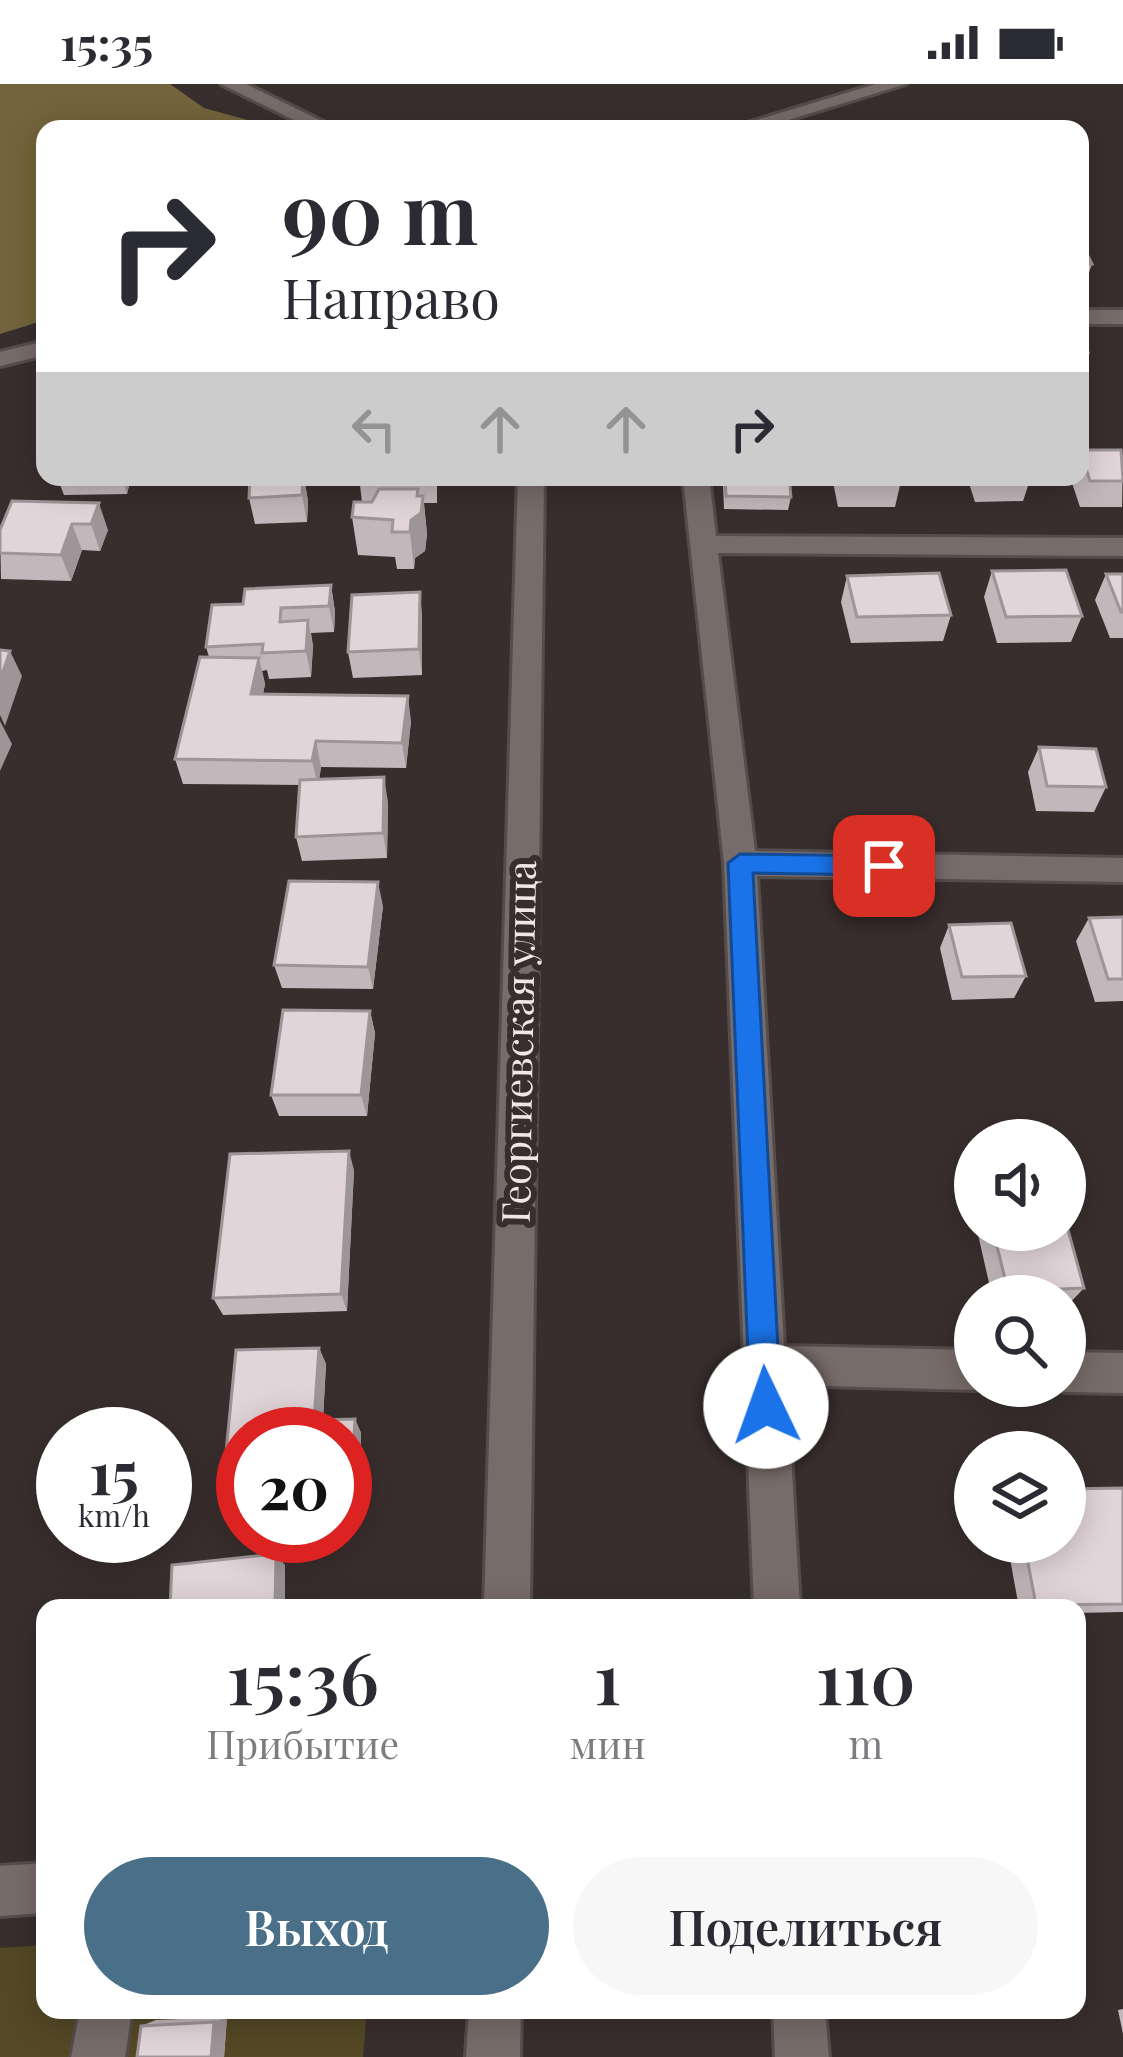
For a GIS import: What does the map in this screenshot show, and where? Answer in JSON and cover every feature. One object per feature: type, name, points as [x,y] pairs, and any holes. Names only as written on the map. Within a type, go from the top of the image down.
[{"type":"street","points":[[230,84],[308,120]]},
{"type":"street","points":[[769,120],[897,84]]},
{"type":"street","points":[[1089,317],[1123,317]]},
{"type":"street","points":[[0,359],[36,349]]},
{"type":"street","name":"Георгиевская улица","points":[[507,1599],[530,486]]},
{"type":"street","points":[[697,486],[740,863],[776,1599]]},
{"type":"street","points":[[704,544],[1123,547]]},
{"type":"street","points":[[740,863],[1123,869]]},
{"type":"street","points":[[763,1365],[954,1370]]},
{"type":"street","points":[[1086,1372],[1123,1373]]},
{"type":"street","points":[[0,1891],[36,1889]]},
{"type":"street","points":[[98,2057],[104,2019]]},
{"type":"street","points":[[493,2057],[495,2019]]},
{"type":"street","points":[[800,2019],[802,2057]]},
{"type":"shaded area","points":[[0,84],[170,84],[204,108],[248,120],[36,120],[36,323],[0,334]]},
{"type":"shaded area","points":[[36,1946],[36,2019],[366,2019],[363,2057],[0,2057],[0,1948]]},
{"type":"building","points":[[1089,450],[1121,450],[1123,481],[1090,481]]},
{"type":"building","points":[[250,486],[302,486],[302,495],[249,498]]},
{"type":"building","points":[[725,486],[790,486],[791,497],[726,496]]},
{"type":"building","points":[[379,489],[418,489],[417,496],[423,496],[421,513],[411,520],[410,532],[392,532],[393,520],[352,517],[354,502],[372,502]]},
{"type":"building","points":[[12,501],[99,503],[91,524],[72,524],[61,555],[0,553],[0,530]]},
{"type":"building","points":[[1066,570],[1082,616],[1006,617],[992,571]]},
{"type":"building","points":[[939,573],[951,615],[857,617],[847,576]]},
{"type":"building","points":[[1106,574],[1123,574],[1123,612],[1121,612]]},
{"type":"building","points":[[331,585],[329,606],[281,608],[280,622],[308,620],[306,651],[262,653],[263,644],[206,647],[212,605],[243,604],[245,589]]},
{"type":"building","points":[[420,592],[419,649],[348,652],[352,595]]},
{"type":"building","points":[[0,650],[10,651],[0,680]]},
{"type":"building","points":[[200,657],[259,658],[251,694],[408,696],[402,743],[316,741],[312,761],[175,759]]},
{"type":"building","points":[[1039,747],[1096,749],[1106,787],[1047,786]]},
{"type":"building","points":[[384,777],[383,833],[296,837],[300,780]]},
{"type":"building","points":[[289,881],[378,882],[368,967],[274,965]]},
{"type":"building","points":[[1123,917],[1123,979],[1108,979],[1089,918]]},
{"type":"building","points":[[1011,923],[1026,976],[962,977],[949,925]]},
{"type":"building","points":[[283,1010],[370,1011],[361,1095],[271,1095]]},
{"type":"building","points":[[349,1151],[341,1294],[213,1298],[230,1154]]},
{"type":"building","points":[[998,1251],[1074,1251],[1080,1275],[1004,1275]]},
{"type":"building","points":[[319,1348],[315,1407],[230,1407],[236,1350]]},
{"type":"building","points":[[1123,1488],[1123,1604],[1035,1599],[1028,1563],[1086,1563],[1086,1489]]},
{"type":"building","points":[[216,1560],[276,1563],[275,1599],[170,1599],[172,1565]]},
{"type":"building","points":[[214,2022],[211,2057],[137,2057],[141,2026]]},
{"type":"route","points":[[766,1406],[740,863],[884,866]]}]
